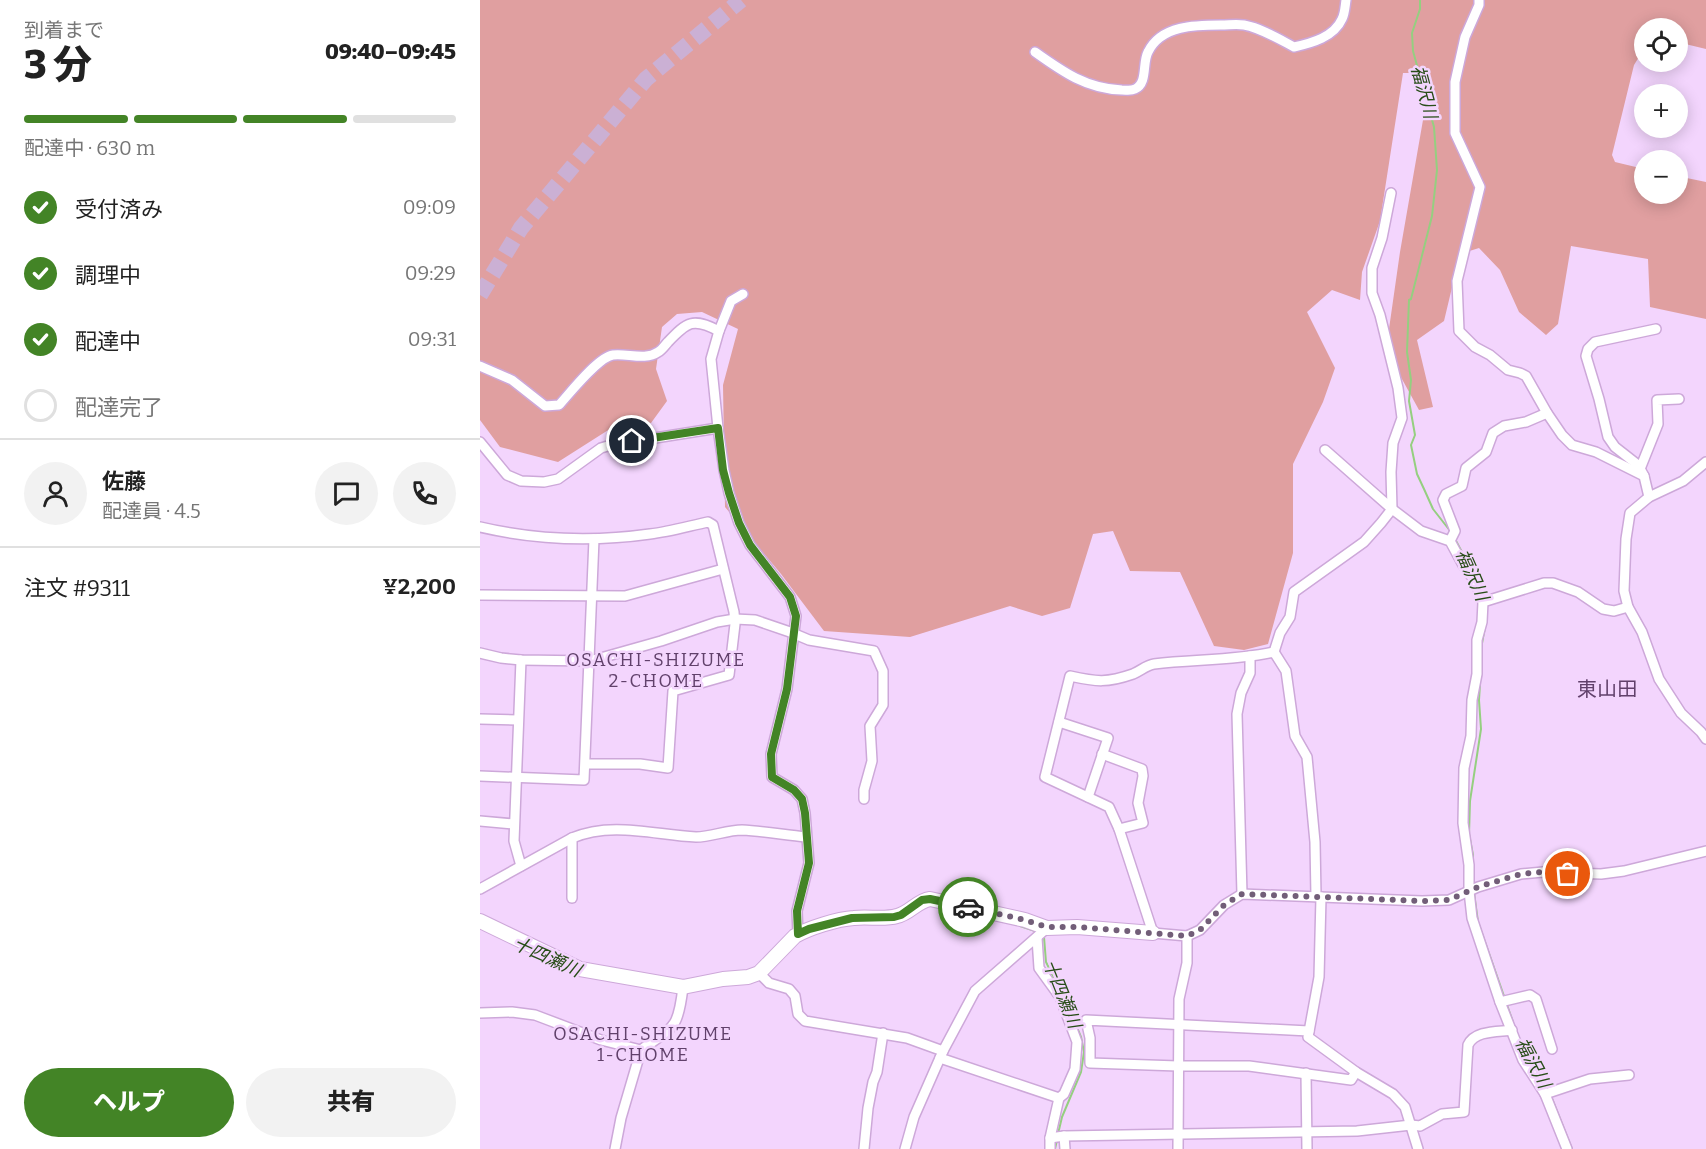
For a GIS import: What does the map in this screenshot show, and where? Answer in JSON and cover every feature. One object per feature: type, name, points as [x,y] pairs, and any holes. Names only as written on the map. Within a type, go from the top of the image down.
[{"type":"street","points":[[1035,52],[1085,83],[1112,90],[1132,90],[1142,81],[1145,59],[1149,50],[1158,39],[1167,33],[1200,25],[1243,25],[1256,28],[1294,47],[1323,38],[1334,30],[1342,19],[1346,0]]},
{"type":"street","points":[[1479,0],[1465,37],[1455,82],[1455,132],[1480,187],[1456,281],[1459,331],[1475,347],[1490,355],[1508,370],[1526,376],[1547,413],[1572,445],[1596,452],[1642,472]]},
{"type":"street","points":[[1391,193],[1382,238],[1372,268],[1372,293],[1380,315],[1402,418],[1393,443],[1392,509],[1382,524],[1364,542],[1294,592],[1290,617],[1280,633],[1274,652],[1286,671],[1294,736],[1307,757],[1315,842],[1319,977],[1308,1037],[1356,1072],[1393,1094],[1405,1107],[1418,1149]]},
{"type":"street","points":[[742,294],[730,301],[711,359],[723,470],[729,493],[739,523],[750,545],[790,597],[796,616],[787,689],[771,754],[772,777],[794,790],[802,799],[805,813],[809,863],[797,911],[798,934]]},
{"type":"street","points":[[480,366],[512,380],[545,406],[559,405],[599,362],[611,355],[645,357],[658,352],[685,326],[695,322],[705,323],[719,331]]},
{"type":"street","points":[[1649,497],[1642,472],[1632,460],[1615,447],[1608,437],[1586,356],[1588,349],[1595,342],[1656,329]]},
{"type":"street","points":[[1642,472],[1658,424],[1657,400],[1679,399]]},
{"type":"street","points":[[1450,541],[1455,531],[1443,500],[1446,494],[1462,486],[1466,468],[1486,452],[1493,433],[1504,426],[1526,422],[1547,413]]},
{"type":"street","points":[[480,442],[507,475],[521,481],[544,482],[558,479],[601,448],[718,428]]},
{"type":"street","points":[[1325,450],[1392,509],[1421,531],[1450,541],[1463,566],[1475,581],[1484,602],[1477,640],[1477,674],[1472,700],[1471,736],[1464,768],[1463,823],[1469,865],[1472,918],[1500,1002],[1523,1060],[1545,1094],[1567,1149]]},
{"type":"street","points":[[1706,462],[1683,480],[1649,497],[1630,513],[1626,539],[1624,591],[1628,607],[1642,632],[1659,679],[1681,713],[1706,739]]},
{"type":"street","points":[[480,527],[542,538],[594,539],[652,534],[708,522],[713,525],[735,612],[729,675],[673,691],[668,768],[640,764],[586,764]]},
{"type":"street","points":[[480,776],[584,780],[594,539]]},
{"type":"street","points":[[480,595],[625,596],[723,569]]},
{"type":"street","points":[[1484,602],[1544,583],[1553,583],[1578,592],[1603,609],[1614,610],[1628,607]]},
{"type":"street","points":[[480,653],[521,660],[590,661],[717,622],[735,619],[755,620],[809,640],[873,651],[882,665],[883,705],[870,726],[872,760],[864,790],[864,800]]},
{"type":"street","points":[[1153,933],[1119,829],[1109,807],[1045,777],[1070,676],[1099,682],[1118,680],[1151,664],[1219,661],[1274,652]]},
{"type":"street","points":[[1242,894],[1237,714],[1241,693],[1250,673],[1250,656]]},
{"type":"street","points":[[521,660],[514,825],[514,841],[521,866]]},
{"type":"street","points":[[480,719],[518,720]]},
{"type":"street","points":[[1059,722],[1108,738],[1088,797]]},
{"type":"street","points":[[1102,754],[1142,769],[1143,776],[1138,803],[1143,823],[1119,829]]},
{"type":"street","points":[[480,821],[514,825]]},
{"type":"street","points":[[480,889],[572,838],[602,830],[627,829],[699,837],[740,830],[806,837]]},
{"type":"street","points":[[572,838],[572,898]]},
{"type":"street","points":[[480,921],[580,969],[683,987],[759,974],[795,936],[809,929],[852,918],[894,917],[901,915],[922,900],[930,899],[1047,927],[1077,927],[1187,936],[1200,930],[1224,905],[1242,894],[1449,900],[1478,887],[1521,874],[1543,872],[1601,874],[1624,871],[1706,851]]},
{"type":"street","points":[[905,1149],[914,1117],[942,1054],[975,991],[1047,927]]},
{"type":"street","points":[[1178,1149],[1179,999],[1187,963],[1187,936]]},
{"type":"street","points":[[1037,938],[1039,968],[1060,997],[1077,1042],[1082,1064]]},
{"type":"street","points":[[759,974],[769,983],[789,989],[795,996],[798,1014],[805,1021],[907,1038],[942,1054],[1059,1098]]},
{"type":"street","points":[[615,1149],[621,1119],[641,1050],[668,1033],[675,1024],[680,1012],[683,987]]},
{"type":"street","points":[[1500,1002],[1530,996],[1536,999],[1552,1049]]},
{"type":"street","points":[[480,1012],[535,1015],[601,1040],[641,1050]]},
{"type":"street","points":[[1082,1064],[1090,1038],[1086,1020],[1309,1031]]},
{"type":"street","points":[[1050,1138],[1357,1131],[1420,1126],[1442,1114],[1464,1112],[1468,1045],[1471,1039],[1480,1034],[1512,1030]]},
{"type":"street","points":[[864,1149],[868,1108],[883,1033]]},
{"type":"street","points":[[1050,1149],[1050,1138],[1059,1098],[1064,1094],[1075,1069],[1082,1064],[1249,1066],[1351,1080],[1356,1072]]},
{"type":"street","points":[[1306,1073],[1307,1149]]},
{"type":"street","points":[[1545,1094],[1590,1079],[1629,1075]]},
{"type":"street","points":[[1064,1136],[1065,1149]]},
{"type":"shaded area","points":[[480,0],[1706,0],[1706,49],[1688,45],[1688,18],[1634,18],[1634,65],[1612,155],[1615,162],[1634,167],[1634,204],[1688,204],[1688,178],[1706,182],[1706,319],[1650,307],[1648,259],[1571,246],[1558,324],[1546,335],[1519,312],[1500,270],[1479,248],[1460,254],[1444,321],[1417,340],[1433,407],[1419,410],[1386,350],[1423,120],[1434,92],[1427,73],[1403,73],[1380,221],[1362,272],[1360,300],[1332,290],[1307,312],[1335,368],[1323,402],[1293,464],[1293,553],[1268,644],[1244,650],[1214,646],[1180,572],[1130,571],[1113,531],[1093,534],[1070,608],[1042,616],[1010,606],[910,637],[824,631],[781,574],[725,507],[723,385],[738,329],[702,312],[677,314],[662,327],[656,369],[667,401],[651,423],[624,420],[558,462],[500,447],[480,420]]},
{"type":"waterway","name":"福沢川","points":[[1420,0],[1420,9],[1412,33],[1413,51],[1434,127],[1437,170],[1432,216],[1409,300],[1407,352],[1411,380],[1409,401],[1415,435],[1411,445],[1417,474],[1433,509],[1451,532]]},
{"type":"waterway","name":"福沢川","points":[[1455,539],[1471,569]]},
{"type":"waterway","name":"福沢川","points":[[1481,652],[1487,610]]},
{"type":"waterway","name":"福沢川","points":[[1473,863],[1469,834],[1470,801],[1481,729],[1480,684]]},
{"type":"waterway","name":"福沢川","points":[[1474,893],[1478,922],[1505,999]]},
{"type":"waterway","name":"十四瀬川","points":[[1020,926],[1038,932]]},
{"type":"waterway","name":"十四瀬川","points":[[1044,937],[1046,962],[1059,988]]},
{"type":"waterway","name":"福沢川","points":[[1507,1005],[1513,1022]]},
{"type":"waterway","name":"十四瀬川","points":[[1058,1134],[1062,1117],[1081,1072],[1084,1052],[1081,1037],[1068,1006]]},
{"type":"waterway","name":"福沢川","points":[[1519,1038],[1548,1091]]},
{"type":"waterway","name":"福沢川","points":[[1551,1096],[1572,1149]]},
{"type":"waterway","name":"十四瀬川","points":[[1055,1149],[1057,1140]]},
{"type":"tunnel","points":[[480,295],[521,228],[646,79],[741,0]]},
{"type":"way so far","points":[[968,907],[1047,927],[1077,927],[1187,936],[1200,930],[1233,898],[1248,893],[1422,901],[1449,900],[1478,887],[1521,874],[1543,872],[1568,874]]},
{"type":"district","name":"OSACHI-SHIZUME 2-CHOME","points":[[656,670]]},
{"type":"district","name":"東山田","points":[[1607,689]]},
{"type":"district","name":"OSACHI-SHIZUME 1-CHOME","points":[[643,1044]]},
{"type":"route","points":[[632,441],[718,428],[723,470],[739,523],[750,545],[790,597],[796,616],[787,689],[771,754],[772,777],[794,790],[802,799],[805,813],[809,863],[797,911],[798,934],[852,918],[894,917],[901,915],[922,900],[930,899],[968,907]]}]
